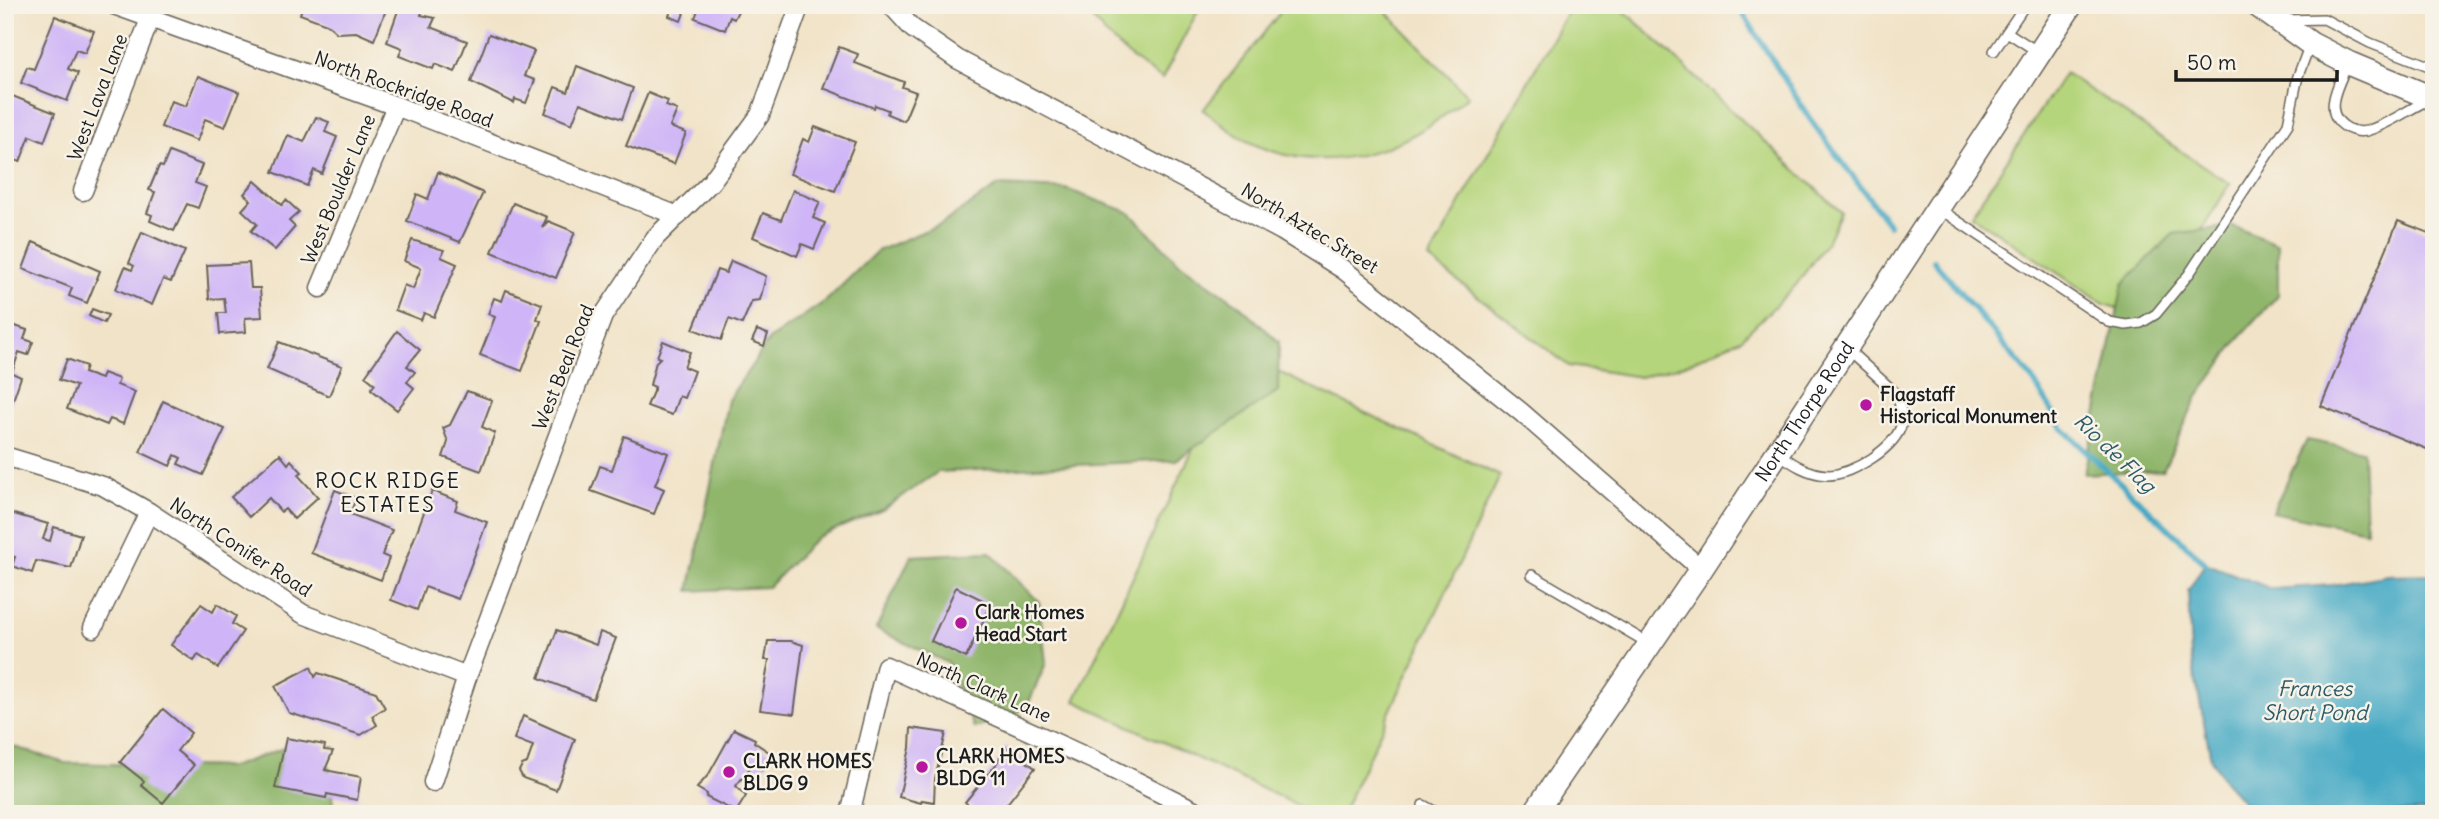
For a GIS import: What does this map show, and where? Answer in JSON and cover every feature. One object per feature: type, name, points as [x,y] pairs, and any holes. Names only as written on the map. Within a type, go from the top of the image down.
[{"type":"street","name":"North Rockridge Road","points":[[114,5],[396,106],[678,216]]},
{"type":"street","name":"West Beal Road","points":[[433,782],[467,677],[603,316],[655,238],[711,182],[760,116],[800,5]]},
{"type":"street","name":"North Aztec Street","points":[[891,5],[912,28],[957,59],[1282,231],[1344,270],[1521,412],[1702,569]]},
{"type":"street","name":"North Thorpe Road","points":[[1534,814],[1702,569],[1844,347],[2071,5]]},
{"type":"street","points":[[2257,5],[2311,44],[2432,99]]},
{"type":"street","name":"West Lava Lane","points":[[83,191],[149,19]]},
{"type":"street","name":"West Boulder Lane","points":[[320,288],[396,106]]},
{"type":"street","name":"North Conifer Road","points":[[5,456],[103,486],[149,512],[303,614],[467,677]]},
{"type":"street","name":"North Conifer Road","points":[[93,628],[149,512]]},
{"type":"street","name":"North Clark Lane","points":[[850,814],[886,666],[1100,763],[1202,814]]},
{"type":"lane","points":[[1994,51],[2025,5]]},
{"type":"lane","points":[[2279,21],[2324,19],[2370,43],[2434,68]]},
{"type":"lane","points":[[2007,32],[2039,53]]},
{"type":"lane","points":[[1936,207],[2109,322],[2126,325],[2141,323],[2156,314],[2189,274],[2288,124],[2298,76],[2311,44]]},
{"type":"lane","points":[[2348,63],[2334,93],[2332,110],[2338,122],[2352,130],[2367,131],[2432,99]]},
{"type":"lane","points":[[1776,452],[1796,466],[1828,475],[1883,453],[1902,423],[1898,396],[1844,347]]},
{"type":"lane","points":[[1532,575],[1650,644]]},
{"type":"lane","points":[[1423,804],[1439,814]]},
{"type":"green space","points":[[1082,5],[1201,5],[1162,79],[1118,46]]},
{"type":"green space","points":[[1286,5],[1380,5],[1468,96],[1444,116],[1418,132],[1364,154],[1335,159],[1306,158],[1277,153],[1247,141],[1203,110]]},
{"type":"green space","points":[[1571,5],[1618,5],[1841,212],[1828,240],[1796,285],[1741,339],[1684,365],[1640,377],[1569,366],[1429,259]]},
{"type":"green space","points":[[2065,73],[2230,184],[2158,302],[2123,310],[2104,304],[1971,215]]},
{"type":"green space","points":[[998,186],[1066,189],[1129,212],[1178,262],[1238,304],[1279,342],[1278,391],[1176,460],[938,472],[882,510],[817,537],[768,587],[689,591],[728,400],[770,339],[827,300],[877,251],[941,224]]},
{"type":"green space","points":[[2233,226],[2278,245],[2278,295],[2240,337],[2197,398],[2163,470],[2084,474],[2123,284],[2173,234]]},
{"type":"green space","points":[[1238,353],[1500,476],[1342,814],[1316,814],[1075,701]]},
{"type":"green space","points":[[2307,440],[2363,451],[2366,531],[2272,512]]},
{"type":"green space","points":[[990,552],[1039,602],[1046,663],[1026,709],[974,728],[948,663],[876,629],[911,556]]},
{"type":"green space","points":[[5,744],[65,763],[231,767],[284,748],[329,767],[334,814],[5,814]]},
{"type":"water","name":"Frances Short Pond","points":[[2205,563],[2272,589],[2333,585],[2388,575],[2434,574],[2434,811],[2287,814],[2248,807],[2224,781],[2211,759],[2191,657],[2188,591]]},
{"type":"building","points":[[303,5],[388,5],[374,40],[356,32],[337,33],[327,24],[300,14]]},
{"type":"building","points":[[400,5],[424,5],[421,15],[435,18],[431,27],[467,41],[455,72],[435,64],[433,69],[399,56],[402,48],[387,42]]},
{"type":"building","points":[[700,5],[741,5],[734,19],[730,17],[725,30],[695,18]]},
{"type":"building","points":[[673,6],[685,10],[681,21],[669,16]]},
{"type":"building","points":[[55,16],[94,31],[85,53],[76,50],[68,69],[78,73],[67,101],[21,83],[27,67],[34,69]]},
{"type":"building","points":[[489,34],[534,51],[524,76],[535,80],[526,103],[515,99],[514,103],[471,82]]},
{"type":"building","points":[[839,47],[858,54],[855,63],[904,82],[902,87],[916,92],[904,121],[887,114],[888,110],[875,105],[874,108],[823,88]]},
{"type":"building","points":[[577,66],[633,88],[622,119],[580,103],[572,124],[545,113],[555,87],[568,92]]},
{"type":"building","points":[[198,76],[239,92],[225,127],[205,119],[197,141],[161,127],[171,101],[186,106]]},
{"type":"building","points":[[5,93],[55,113],[44,142],[30,136],[20,162],[5,156]]},
{"type":"building","points":[[648,93],[668,101],[666,106],[677,110],[670,127],[686,133],[674,164],[626,146]]},
{"type":"building","points":[[316,117],[329,122],[325,132],[337,137],[322,174],[314,170],[307,186],[273,172],[288,135],[304,142]]},
{"type":"building","points":[[815,127],[855,142],[835,191],[790,174],[803,139],[809,142]]},
{"type":"building","points":[[169,152],[202,165],[195,183],[206,187],[198,208],[187,204],[174,231],[150,221],[152,215],[147,213],[155,192],[149,190],[159,166],[163,167]]},
{"type":"building","points":[[438,172],[483,193],[460,242],[407,221],[417,194],[428,199]]},
{"type":"building","points":[[255,181],[282,205],[286,200],[299,212],[289,221],[295,227],[275,250],[251,231],[257,224],[242,210],[251,200],[244,194]]},
{"type":"building","points":[[793,190],[820,202],[813,218],[825,223],[814,249],[802,244],[797,256],[753,237],[763,213],[781,220]]},
{"type":"building","points":[[513,203],[547,217],[542,228],[548,221],[575,232],[556,278],[492,252]]},
{"type":"building","points":[[2398,221],[2434,235],[2434,452],[2321,406]]},
{"type":"building","points":[[142,232],[185,251],[171,282],[163,279],[152,305],[116,289],[125,267],[132,270],[134,266],[129,263]]},
{"type":"building","points":[[412,240],[444,250],[441,257],[457,264],[434,317],[424,313],[421,320],[395,310],[404,285],[413,289],[421,268],[404,261]]},
{"type":"building","points":[[33,242],[100,271],[87,303],[69,296],[72,288],[23,269]]},
{"type":"building","points":[[731,261],[766,276],[760,300],[752,301],[742,324],[729,319],[721,340],[693,329],[717,270],[726,273]]},
{"type":"building","points":[[249,263],[251,288],[260,288],[262,317],[245,318],[246,332],[220,334],[218,313],[226,313],[224,298],[209,299],[207,265]]},
{"type":"building","points":[[506,290],[542,304],[537,319],[541,321],[522,371],[480,355],[495,317],[488,314],[494,298],[502,301]]},
{"type":"building","points":[[92,309],[108,315],[104,323],[89,316]]},
{"type":"building","points":[[9,324],[27,330],[24,339],[33,342],[28,355],[19,352],[12,373],[21,377],[12,403],[5,401],[5,334]]},
{"type":"building","points":[[757,330],[768,334],[764,346],[752,341]]},
{"type":"building","points":[[397,331],[420,350],[407,366],[415,372],[407,382],[414,388],[397,410],[371,389],[375,384],[365,376]]},
{"type":"building","points":[[663,341],[690,352],[684,367],[694,371],[684,398],[679,396],[672,415],[647,406],[655,387],[650,385]]},
{"type":"building","points":[[279,342],[342,366],[329,396],[267,369]]},
{"type":"building","points":[[67,359],[86,366],[84,373],[101,379],[103,373],[119,379],[117,385],[135,392],[123,424],[110,419],[107,425],[67,409],[76,386],[59,380]]},
{"type":"building","points":[[467,391],[492,400],[482,427],[495,433],[481,471],[443,457],[448,442],[443,428],[450,425]]},
{"type":"building","points":[[163,401],[225,429],[203,475],[178,464],[181,458],[175,455],[170,466],[140,452]]},
{"type":"building","points":[[624,436],[668,453],[655,485],[664,489],[654,514],[591,491],[600,466],[612,470]]},
{"type":"building","points":[[280,454],[288,464],[291,460],[302,472],[298,475],[318,497],[294,519],[285,509],[281,512],[269,498],[249,517],[231,497]]},
{"type":"building","points":[[335,490],[356,498],[350,514],[392,530],[382,555],[389,558],[381,580],[311,553]]},
{"type":"building","points":[[432,491],[458,501],[455,510],[487,522],[458,599],[425,587],[417,610],[391,600]]},
{"type":"building","points":[[7,512],[48,524],[43,539],[50,541],[54,527],[81,535],[71,568],[36,561],[32,573],[12,566],[15,557],[5,554]]},
{"type":"building","name":"Clark Homes Head Start","points":[[956,587],[991,604],[966,658],[931,641]]},
{"type":"building","points":[[201,604],[213,612],[217,604],[236,616],[232,624],[243,631],[218,668],[198,655],[194,661],[171,645]]},
{"type":"building","points":[[557,630],[596,645],[600,632],[616,638],[593,699],[539,678]]},
{"type":"building","name":"CLARK HOMES BLDG 9","points":[[768,641],[791,641],[803,645],[794,714],[760,710],[769,660],[765,660]]},
{"type":"building","points":[[311,667],[315,677],[318,673],[376,692],[385,708],[372,716],[377,725],[361,735],[289,713],[275,686]]},
{"type":"building","points":[[163,709],[191,733],[177,751],[194,765],[163,803],[141,785],[144,781],[120,762]]},
{"type":"building","points":[[523,716],[575,739],[556,790],[523,778],[519,771],[522,765],[527,763],[533,746],[514,739]]},
{"type":"building","name":"CLARK HOMES BLDG 11","points":[[911,728],[946,733],[935,779],[934,802],[922,800],[921,803],[899,797],[910,748]]},
{"type":"building","name":"CLARK HOMES BLDG 9","points":[[734,729],[755,739],[754,742],[772,754],[762,770],[753,764],[736,786],[746,796],[736,812],[706,797],[707,794],[697,788],[709,774]]},
{"type":"building","points":[[286,738],[325,745],[324,750],[333,751],[325,770],[361,777],[357,800],[327,794],[326,798],[275,788]]},
{"type":"building","points":[[1006,747],[1035,768],[999,814],[979,814],[965,802],[995,766]]},
{"type":"waterway","name":"Rio de Flag","points":[[1734,5],[1740,9],[1810,119],[1889,225]]},
{"type":"waterway","name":"Rio de Flag","points":[[1934,261],[2033,380],[2062,428],[2205,563]]},
{"type":"place","name":"Flagstaff Historical Monument","points":[[1866,405]]},
{"type":"place","name":"Clark Homes Head Start","points":[[961,623]]},
{"type":"place","name":"CLARK HOMES BLDG 11","points":[[922,767]]},
{"type":"place","name":"CLARK HOMES BLDG 9","points":[[729,772]]},
{"type":"district","name":"ROCK RIDGE ESTATES","points":[[388,492]]}]
